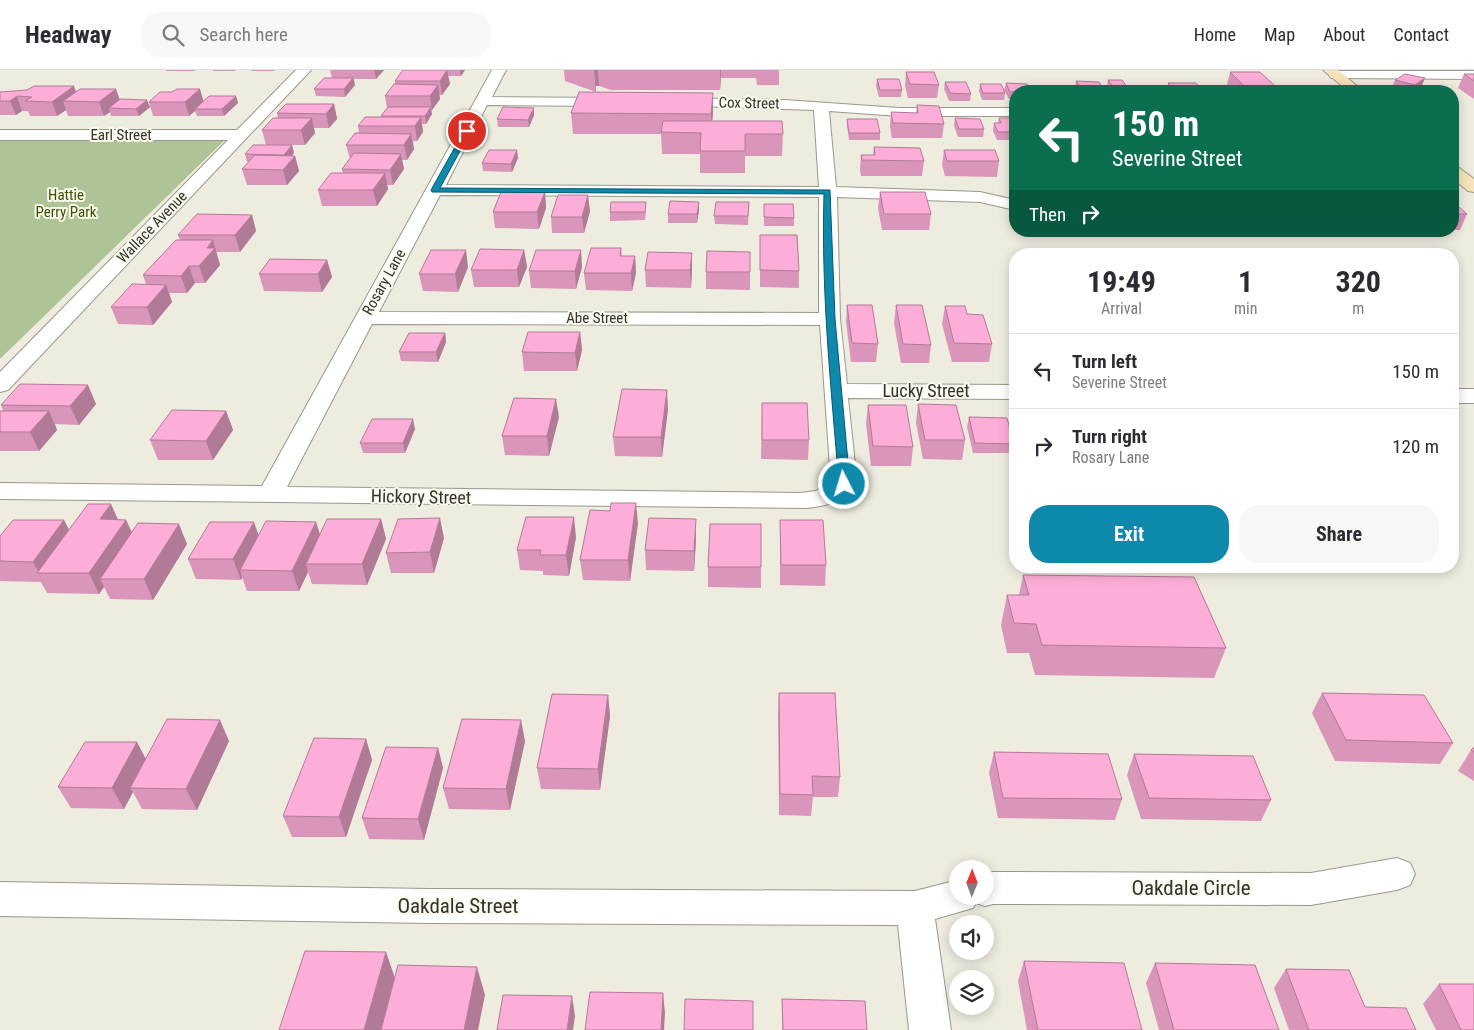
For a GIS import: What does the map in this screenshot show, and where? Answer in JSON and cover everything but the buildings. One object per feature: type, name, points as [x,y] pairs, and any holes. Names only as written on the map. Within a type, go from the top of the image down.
[{"type":"main road","points":[[1333,72],[1349,85]]},
{"type":"main road","points":[[1459,175],[1473,185]]},
{"type":"street","name":"Wallace Avenue","points":[[0,385],[304,70]]},
{"type":"street","name":"Rosary Lane","points":[[270,495],[499,70]]},
{"type":"street","points":[[1333,72],[1474,75]]},
{"type":"street","points":[[484,101],[627,102]]},
{"type":"street","name":"Cox Street","points":[[664,102],[785,104],[899,112],[1009,112]]},
{"type":"street","points":[[821,107],[828,192],[827,233],[830,319],[836,391]]},
{"type":"street","name":"Earl Street","points":[[0,135],[242,135]]},
{"type":"street","points":[[435,190],[828,192],[980,197],[1009,203]]},
{"type":"street","name":"Abe Street","points":[[365,318],[830,319]]},
{"type":"street","name":"Hickory Street","points":[[0,491],[820,500],[839,490],[844,484],[836,391]]},
{"type":"street","name":"Lucky Street","points":[[836,391],[1009,392]]},
{"type":"street","points":[[1459,396],[1474,396]]},
{"type":"street","name":"Oakdale Circle","points":[[994,888],[1311,889],[1397,874]]},
{"type":"street","name":"Oakdale Street","points":[[0,899],[428,906],[915,908]]},
{"type":"street","points":[[930,1030],[915,908],[949,899]]},
{"type":"green space","name":"Hattie Perry Park","points":[[0,138],[227,138],[0,359]]},
{"type":"route","points":[[467,131],[435,190],[828,192],[827,233],[830,319],[844,484]]}]
